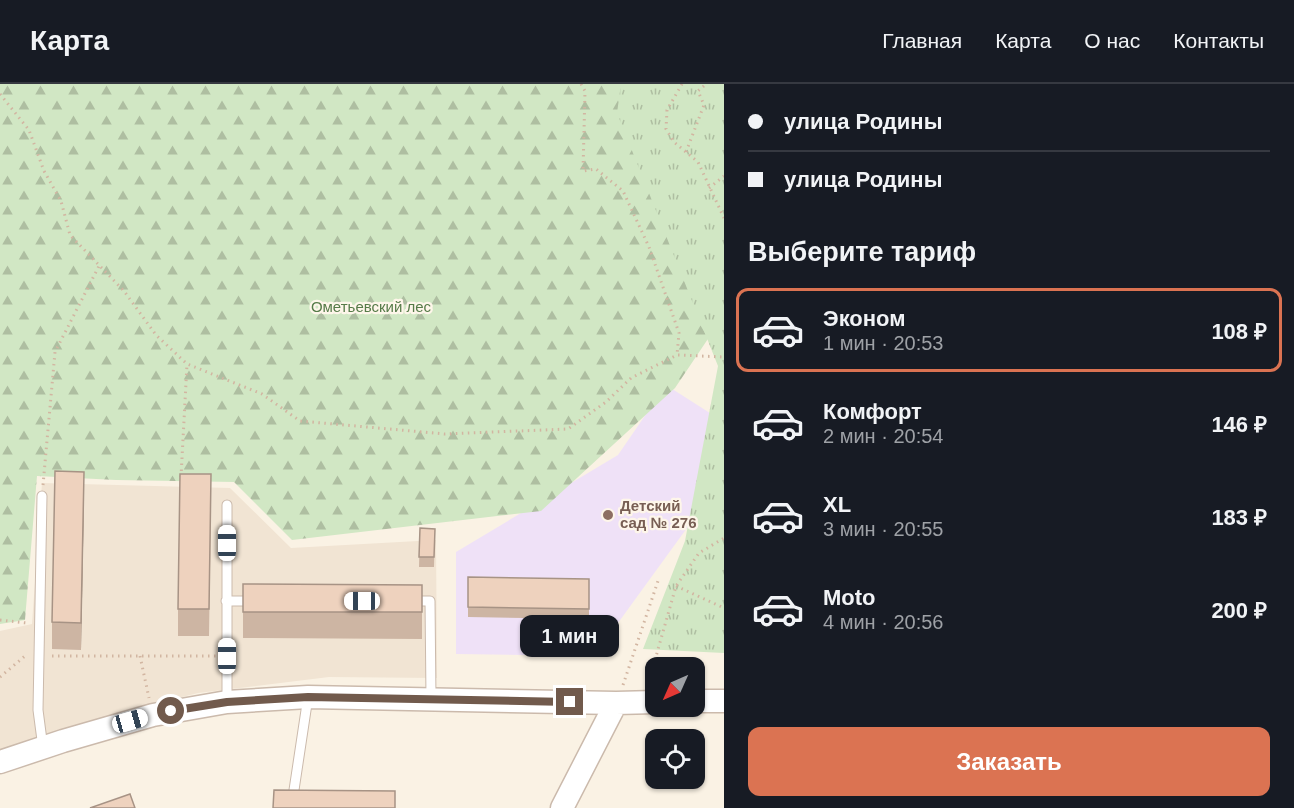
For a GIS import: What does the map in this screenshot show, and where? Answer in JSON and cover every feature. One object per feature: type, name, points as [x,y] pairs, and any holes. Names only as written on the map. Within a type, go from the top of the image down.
[{"type":"street","points":[[0,762],[153,715],[227,702],[308,697],[645,702]]},
{"type":"street","points":[[705,701],[724,701]]},
{"type":"street","points":[[562,808],[616,703]]},
{"type":"lane","points":[[42,496],[38,710],[43,748]]},
{"type":"lane","points":[[227,505],[227,702]]},
{"type":"lane","points":[[226,601],[262,601]]},
{"type":"lane","points":[[406,601],[430,601],[430,700]]},
{"type":"lane","points":[[294,790],[308,697]]},
{"type":"path","points":[[581,84],[585,91],[583,171],[596,169],[622,191],[649,247],[679,333],[677,355]]},
{"type":"path","points":[[682,84],[667,110],[666,129],[674,142],[698,162],[724,218]]},
{"type":"path","points":[[686,152],[704,105],[698,91],[706,84]]},
{"type":"path","points":[[0,94],[29,130],[44,171],[61,201],[70,236],[123,291],[156,335],[188,364],[262,394],[300,421],[445,434],[567,429],[606,402],[631,378],[677,355],[724,357]]},
{"type":"path","points":[[709,188],[724,176]]},
{"type":"path","points":[[42,496],[55,352],[99,266]]},
{"type":"path","points":[[181,480],[188,364]]},
{"type":"path","points":[[656,657],[676,586],[699,553],[724,538]]},
{"type":"path","points":[[616,703],[659,578]]},
{"type":"path","points":[[676,586],[724,608]]},
{"type":"path","points":[[0,620],[38,624]]},
{"type":"path","points":[[0,677],[25,656],[227,656]]},
{"type":"path","points":[[140,656],[153,715]]},
{"type":"shaded area","name":"Детский сад № 276","points":[[666,385],[724,422],[724,477],[594,656],[456,654],[456,552],[618,455]]},
{"type":"shaded area","points":[[42,483],[230,488],[291,548],[436,540],[437,678],[329,677],[198,693],[138,708],[0,754],[0,631],[32,624]]},
{"type":"green space","name":"Ометьевский лес","points":[[0,84],[634,84],[724,315],[675,388],[541,511],[292,540],[234,482],[37,476],[25,620],[0,624]]},
{"type":"green space","points":[[621,84],[724,84],[724,653],[643,649],[685,541],[718,366],[617,113]]},
{"type":"building","points":[[55,471],[84,472],[81,623],[52,622]]},
{"type":"building","points":[[180,474],[211,474],[209,609],[178,609]]},
{"type":"building","points":[[420,528],[435,529],[434,557],[419,557]]},
{"type":"building","points":[[468,577],[589,579],[589,609],[468,607]]},
{"type":"building","points":[[243,584],[422,585],[422,612],[243,612]]},
{"type":"building","points":[[274,790],[395,791],[395,808],[273,808]]},
{"type":"building","points":[[130,794],[135,808],[90,808]]},
{"type":"place","name":"Детский сад № 276","points":[[608,515]]},
{"type":"route","points":[[171,711],[227,702],[308,697],[570,702]]}]
